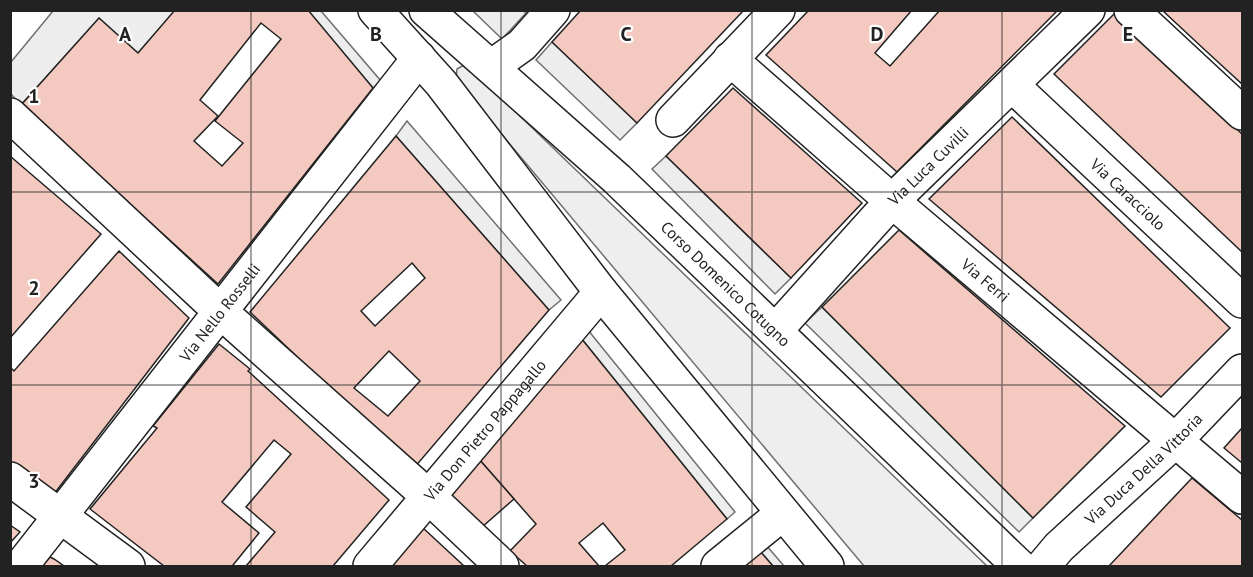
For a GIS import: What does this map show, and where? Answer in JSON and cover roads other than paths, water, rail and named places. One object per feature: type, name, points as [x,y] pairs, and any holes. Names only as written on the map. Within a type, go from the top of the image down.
[{"type":"street","points":[[375,10],[441,82],[601,292],[827,567]]},
{"type":"street","name":"Corso Domenico Cotugno","points":[[426,10],[617,179],[776,330],[1018,567]]},
{"type":"street","points":[[441,82],[445,58],[457,52],[483,61],[522,45],[553,10]]},
{"type":"street","points":[[673,120],[778,10]]},
{"type":"street","name":"Via Luca Cuvilli","points":[[776,330],[892,201],[1013,86],[1088,10]]},
{"type":"street","points":[[1131,10],[1242,113]]},
{"type":"street","name":"Via Nello Rosselli","points":[[21,567],[419,58]]},
{"type":"street","name":"Via Ferri","points":[[730,59],[892,201],[1242,497]]},
{"type":"street","name":"Via Caracciolo","points":[[1013,86],[1242,301]]},
{"type":"street","points":[[10,115],[221,312],[429,497],[502,567]]},
{"type":"street","name":"Via Don Pietro Pappagallo","points":[[370,567],[601,292]]},
{"type":"street","name":"Via Duca Della Vittoria","points":[[1043,567],[1059,547],[1175,441],[1242,371]]},
{"type":"street","points":[[10,479],[128,567]]},
{"type":"street","points":[[718,567],[782,514]]}]
